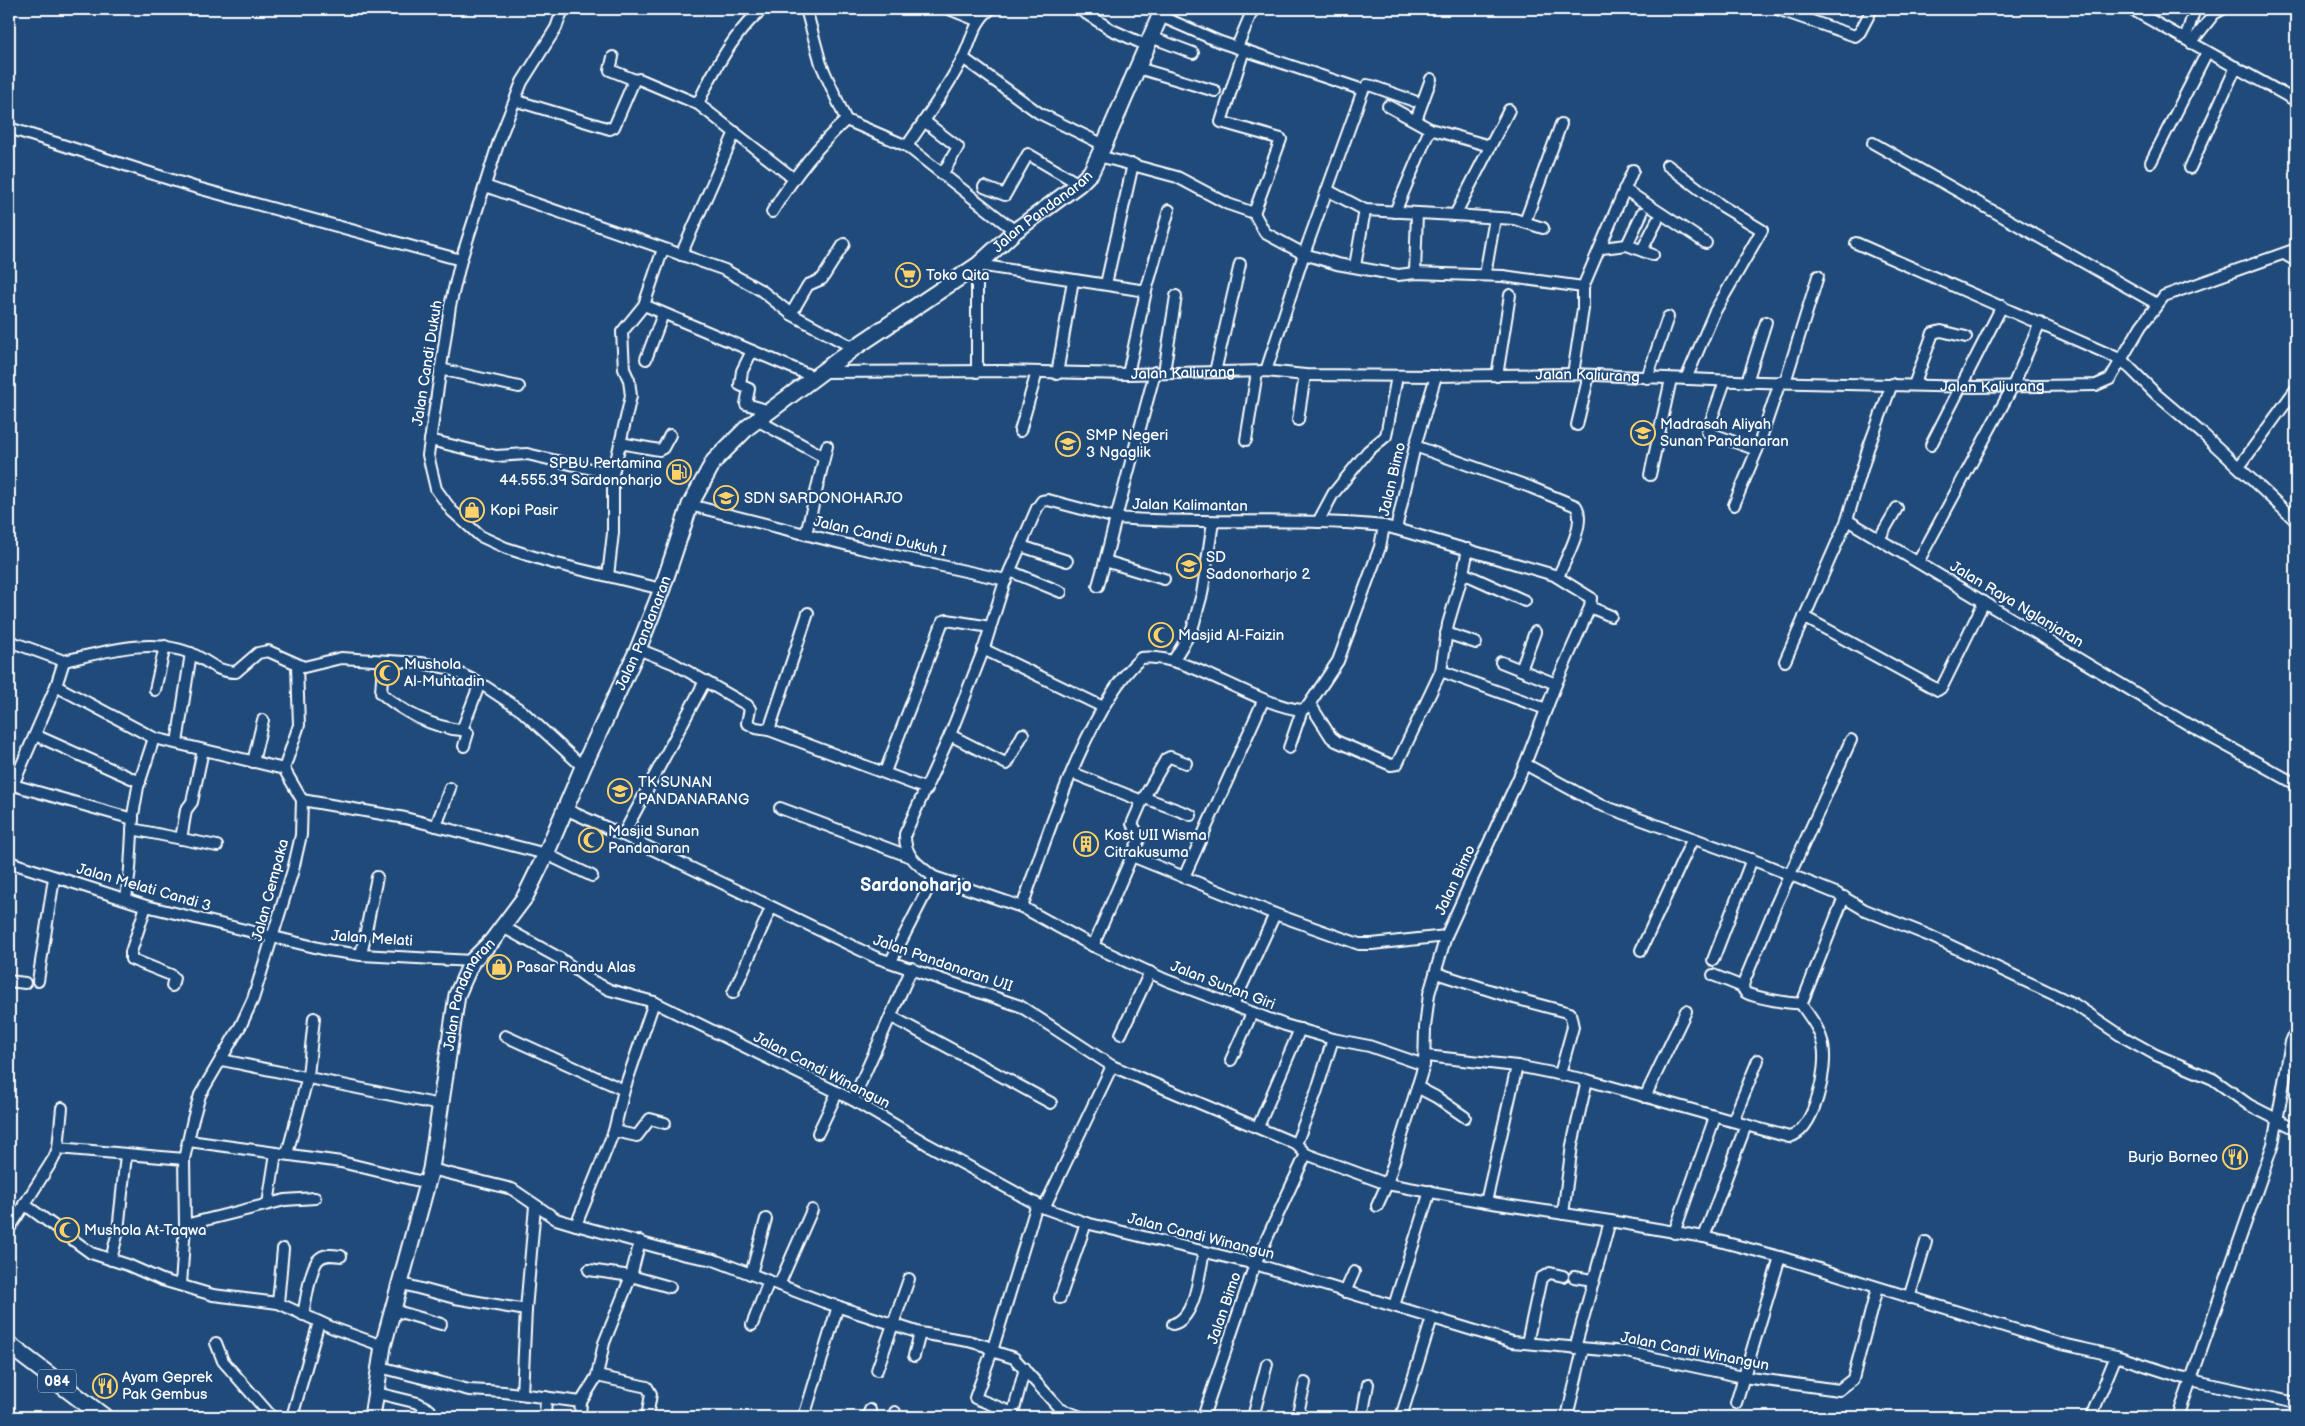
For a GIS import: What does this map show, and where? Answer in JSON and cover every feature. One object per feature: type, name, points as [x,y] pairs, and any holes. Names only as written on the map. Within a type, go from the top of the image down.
[{"type":"main road","name":"Jalan Pandanaran","points":[[372,1417],[383,1346],[429,1176],[457,995],[472,961],[503,927],[525,897],[546,854],[564,809],[638,649],[662,589],[690,505],[714,460],[737,436],[757,420],[854,348],[978,270],[1015,231],[1078,184],[1091,172],[1162,13]]},
{"type":"main road","name":"084","points":[[9,1345],[104,1417]]},
{"type":"street","name":"Jalan Candi Dukuh","points":[[563,9],[556,28],[522,82],[517,101],[500,138],[461,260],[440,369],[428,454],[436,489],[452,511],[480,536],[506,548],[552,563],[662,589]]},
{"type":"street","points":[[698,104],[732,44],[756,14],[763,9]]},
{"type":"street","points":[[949,9],[979,21]]},
{"type":"street","points":[[907,146],[963,58],[979,21],[984,13],[991,9]]},
{"type":"street","points":[[1079,9],[1112,30],[1193,53]]},
{"type":"street","points":[[1253,9],[1240,48],[1221,122],[1281,138],[1254,214]]},
{"type":"street","points":[[1777,9],[1790,11],[1854,36],[1860,32],[1872,9]]},
{"type":"street","points":[[2131,9],[2296,101]]},
{"type":"street","points":[[2188,41],[2196,9]]},
{"type":"street","points":[[2188,41],[2214,14],[2223,9]]},
{"type":"street","points":[[807,10],[821,64],[846,120],[907,146],[1015,231]]},
{"type":"street","points":[[1162,13],[1220,42],[1363,90]]},
{"type":"street","points":[[2151,162],[2207,52]]},
{"type":"street","points":[[613,57],[610,70],[635,80],[639,79],[698,104],[793,178]]},
{"type":"street","points":[[963,58],[1039,113],[1102,150],[1133,164],[1177,177],[1228,204],[1254,214],[1265,233],[1304,254],[1337,264],[1398,275],[1415,273],[1485,275],[1584,288]]},
{"type":"street","points":[[2190,168],[2236,67]]},
{"type":"street","points":[[1138,68],[1215,91]]},
{"type":"street","points":[[1416,120],[1431,79]]},
{"type":"street","points":[[517,101],[610,129],[614,127],[635,80]]},
{"type":"street","points":[[1246,440],[1261,371],[1363,90],[1367,86],[1372,86],[1414,101]]},
{"type":"street","points":[[1388,106],[1430,128],[1490,146]]},
{"type":"street","points":[[1455,215],[1509,110]]},
{"type":"street","points":[[772,212],[793,178],[826,138],[846,120]]},
{"type":"street","points":[[924,121],[958,147],[943,173]]},
{"type":"street","points":[[1524,222],[1561,124]]},
{"type":"street","points":[[9,128],[194,187],[461,260]]},
{"type":"street","points":[[1394,212],[1430,128]]},
{"type":"street","points":[[681,255],[735,132]]},
{"type":"street","points":[[1873,143],[2157,304]]},
{"type":"street","points":[[984,187],[1006,194],[1028,154],[1078,184]]},
{"type":"street","points":[[1106,284],[1133,164]]},
{"type":"street","points":[[1667,165],[1722,206],[1762,230],[1714,313],[1686,379]]},
{"type":"street","points":[[1573,374],[1583,310],[1584,288],[1633,170]]},
{"type":"street","points":[[485,186],[725,270],[762,291],[791,314],[854,348]]},
{"type":"street","points":[[1624,189],[1706,243]]},
{"type":"street","points":[[1327,190],[1365,210],[1495,218],[1524,222],[1543,228]]},
{"type":"street","points":[[1128,374],[1146,291],[1169,210]]},
{"type":"street","points":[[1355,266],[1365,210]]},
{"type":"street","points":[[1415,273],[1417,213]]},
{"type":"street","points":[[1627,245],[1642,213]]},
{"type":"street","points":[[1485,275],[1495,218]]},
{"type":"street","points":[[1642,250],[1657,221]]},
{"type":"street","points":[[1856,243],[2040,322],[2122,360],[2157,395],[2239,467],[2296,521]]},
{"type":"street","points":[[791,314],[808,285],[822,279],[844,244]]},
{"type":"street","points":[[1602,248],[1627,245],[1653,255]]},
{"type":"street","points":[[608,576],[613,533],[613,474],[631,396],[629,380],[624,369],[622,332],[644,305],[663,249]]},
{"type":"street","name":"Jalan Kaliurang","points":[[819,375],[977,372],[1128,374],[1261,371],[1397,376],[1573,374],[1747,382],[1962,387],[2096,384],[2110,379],[2141,326],[2164,296],[2296,249]]},
{"type":"street","points":[[2284,254],[2296,260]]},
{"type":"street","points":[[1215,372],[1240,264]]},
{"type":"street","points":[[977,372],[978,270],[1106,284],[1146,291]]},
{"type":"street","points":[[1734,504],[1758,450],[1818,276]]},
{"type":"street","points":[[1057,374],[1074,280]]},
{"type":"street","points":[[1497,376],[1510,295]]},
{"type":"street","name":"Jalan Kalimantan","points":[[1176,296],[1159,372],[1116,518],[1213,522],[1318,522],[1384,526],[1396,529]]},
{"type":"street","points":[[644,305],[752,351],[819,375]]},
{"type":"street","points":[[1931,444],[2002,306]]},
{"type":"street","points":[[646,359],[663,314]]},
{"type":"street","points":[[1647,378],[1668,317]]},
{"type":"street","points":[[1747,382],[1766,322]]},
{"type":"street","points":[[1918,562],[2013,386],[2040,322]]},
{"type":"street","points":[[1914,385],[1932,333],[1941,331],[1966,337]]},
{"type":"street","points":[[752,351],[742,372],[740,385],[749,389],[746,404],[770,411]]},
{"type":"street","points":[[440,369],[519,387]]},
{"type":"street","points":[[1020,431],[1037,372]]},
{"type":"street","points":[[1298,420],[1305,374]]},
{"type":"street","points":[[1577,425],[1589,375]]},
{"type":"street","points":[[1318,522],[1333,494],[1368,451],[1386,436],[1397,376]]},
{"type":"street","name":"Jalan Bimo","points":[[1378,1206],[1387,1184],[1425,1061],[1425,1028],[1429,994],[1446,936],[1525,764],[1556,684],[1590,607],[1590,598],[1558,577],[1534,568],[1396,529],[1415,446],[1436,376]]},
{"type":"street","points":[[1650,475],[1671,379]]},
{"type":"street","points":[[1725,381],[1707,432],[1758,450]]},
{"type":"street","points":[[1785,662],[1847,520],[1892,384]]},
{"type":"street","points":[[2239,467],[2296,389]]},
{"type":"street","points":[[757,420],[824,457]]},
{"type":"street","points":[[620,443],[659,450],[663,448],[670,435]]},
{"type":"street","points":[[430,440],[502,457],[527,454],[613,474]]},
{"type":"street","points":[[806,534],[826,446]]},
{"type":"street","points":[[1415,446],[1530,487],[1576,506],[1580,518],[1578,528],[1558,577]]},
{"type":"street","points":[[908,856],[904,845],[905,834],[950,735],[983,649],[1008,575],[1042,502],[1048,500],[1116,518],[1098,586]]},
{"type":"street","name":"Jalan Candi Dukuh I","points":[[690,505],[806,534],[1008,575],[1061,592]]},
{"type":"street","points":[[1879,539],[1896,508]]},
{"type":"street","name":"Jalan Raya Nglanjaran","points":[[1847,520],[2189,725],[2296,784]]},
{"type":"street","points":[[1173,662],[1192,630],[1202,594],[1213,522]]},
{"type":"street","points":[[1290,748],[1306,707],[1338,661],[1380,548],[1384,526]]},
{"type":"street","points":[[1021,546],[1067,561]]},
{"type":"street","points":[[1022,906],[1073,773],[1103,707],[1141,658],[1148,657],[1173,662],[1214,678],[1263,701],[1306,707],[1336,741],[1395,765],[1402,756],[1441,671],[1446,634],[1464,574],[1468,549]]},
{"type":"street","points":[[1105,561],[1164,579]]},
{"type":"street","points":[[1464,574],[1525,601]]},
{"type":"street","points":[[1804,617],[1938,690],[1942,687],[1984,602]]},
{"type":"street","points":[[1590,607],[1611,616]]},
{"type":"street","points":[[770,730],[808,613]]},
{"type":"street","points":[[885,772],[943,621],[953,620],[990,627]]},
{"type":"street","points":[[1521,670],[1535,632]]},
{"type":"street","points":[[1446,634],[1476,643]]},
{"type":"street","points":[[9,641],[64,661],[125,647],[165,646],[191,653],[223,672],[236,672],[258,653],[268,652],[297,666],[304,667],[341,658],[421,663],[448,668],[480,683],[522,711],[583,767]]},
{"type":"street","points":[[155,690],[165,646]]},
{"type":"street","points":[[638,649],[673,663],[747,705],[750,709],[748,723],[752,726],[770,730],[927,789]]},
{"type":"street","points":[[983,649],[1103,707]]},
{"type":"street","points":[[177,743],[191,653]]},
{"type":"street","points":[[64,661],[56,686],[11,787],[181,839],[217,846]]},
{"type":"street","points":[[383,662],[381,693],[394,705],[433,723],[468,733],[464,746]]},
{"type":"street","points":[[1501,662],[1556,684]]},
{"type":"street","points":[[284,769],[299,724],[297,666]]},
{"type":"street","points":[[1441,671],[1546,709]]},
{"type":"street","points":[[623,835],[705,681]]},
{"type":"street","points":[[462,730],[480,683]]},
{"type":"street","points":[[56,686],[154,738],[284,769],[302,800],[328,803],[436,826],[546,854],[592,876]]},
{"type":"street","points":[[1184,877],[1263,701]]},
{"type":"street","points":[[253,762],[263,720]]},
{"type":"street","points":[[950,735],[1008,764],[1024,734]]},
{"type":"street","points":[[35,735],[140,782]]},
{"type":"street","points":[[126,898],[132,824],[140,782],[154,738]]},
{"type":"street","points":[[1743,987],[1775,907],[1851,740]]},
{"type":"street","points":[[181,839],[186,810],[192,802],[203,750]]},
{"type":"street","points":[[1093,946],[1140,837],[1132,824],[1132,820],[1166,758],[1170,757],[1186,763]]},
{"type":"street","points":[[1525,764],[1598,804],[1692,840],[1791,874],[1844,897],[1865,910],[1930,936],[2074,1004],[2120,1035],[2156,1055],[2212,1080],[2249,1105],[2296,1129]]},
{"type":"street","points":[[1073,773],[1144,800],[1191,815]]},
{"type":"street","points":[[436,826],[450,788]]},
{"type":"street","name":"Jalan Cempaka","points":[[181,1285],[185,1225],[184,1159],[200,1096],[222,1060],[253,1000],[293,870],[300,835],[302,800]]},
{"type":"street","points":[[780,808],[908,856],[934,877],[892,961]]},
{"type":"street","name":"Jalan Pandanaran UII","points":[[564,809],[623,835],[770,908],[875,957],[892,961],[1020,1006],[1112,1066],[1296,1144],[1306,1154]]},
{"type":"street","points":[[1641,950],[1692,840]]},
{"type":"street","points":[[1132,856],[1275,914],[1365,945],[1446,936]]},
{"type":"street","points":[[1713,960],[1752,860]]},
{"type":"street","name":"Jalan Melati Candi 3","points":[[9,862],[54,878],[126,898],[146,906],[272,938]]},
{"type":"street","points":[[361,955],[377,876]]},
{"type":"street","name":"Jalan Sunan Giri","points":[[934,877],[1022,906],[1093,946],[1150,972],[1252,1013],[1300,1029],[1333,1039],[1369,1046],[1425,1061],[1517,1066],[1587,1080],[1789,1138],[1802,1131],[1812,1112],[1821,1087],[1825,1057],[1819,1029],[1801,1004]]},
{"type":"street","points":[[38,981],[54,878]]},
{"type":"street","points":[[1713,975],[1743,987],[1748,995],[1801,1004],[1844,897]]},
{"type":"street","points":[[146,906],[131,952],[131,959],[173,976],[172,986]]},
{"type":"street","points":[[733,993],[770,908]]},
{"type":"street","points":[[1233,1005],[1275,914]]},
{"type":"street","name":"Jalan Candi Winangun","points":[[503,927],[561,959],[590,980],[610,990],[654,1002],[853,1100],[927,1144],[1041,1206],[1086,1223],[1255,1264],[1484,1334],[1527,1344],[1626,1352],[1743,1377],[1839,1390],[1853,1379],[1877,1288]]},
{"type":"street","name":"Jalan Melati","points":[[272,938],[361,955],[472,961]]},
{"type":"street","points":[[853,1100],[892,1017],[912,968]]},
{"type":"street","points":[[1121,1034],[1150,972]]},
{"type":"street","points":[[1436,973],[1514,998],[1570,1013],[1573,1028],[1560,1074]]},
{"type":"street","points":[[9,981],[25,984]]},
{"type":"street","points":[[576,1225],[614,1130],[624,1090],[654,1002]]},
{"type":"street","points":[[1645,1097],[1686,1011]]},
{"type":"street","points":[[1231,1060],[1252,1013]]},
{"type":"street","points":[[892,1017],[1051,1103]]},
{"type":"street","points":[[287,1154],[308,1076],[314,1018]]},
{"type":"street","points":[[1258,1127],[1300,1029]]},
{"type":"street","points":[[2178,1417],[2273,1144],[2296,1030]]},
{"type":"street","points":[[506,1036],[624,1090]]},
{"type":"street","points":[[1296,1144],[1316,1093],[1333,1039]]},
{"type":"street","points":[[222,1060],[440,1104]]},
{"type":"street","points":[[1733,1122],[1758,1060]]},
{"type":"street","points":[[1025,1368],[1013,1413],[975,1398],[1041,1206],[1112,1066]]},
{"type":"street","points":[[1486,1202],[1517,1066]]},
{"type":"street","points":[[1563,1214],[1572,1144],[1587,1080]]},
{"type":"street","points":[[1417,1087],[1436,1097],[1465,1117]]},
{"type":"street","points":[[818,1133],[837,1093]]},
{"type":"street","points":[[9,1228],[58,1148],[62,1108]]},
{"type":"street","points":[[1674,1233],[1715,1117]]},
{"type":"street","points":[[614,1130],[637,1136],[650,1119],[665,1123]]},
{"type":"street","points":[[1704,1237],[1746,1125]]},
{"type":"street","points":[[189,1141],[341,1162],[512,1189],[556,1219],[714,1260],[838,1306],[920,1333],[968,1340],[986,1346],[992,1351],[1014,1358],[1060,1409],[1081,1417]]},
{"type":"street","points":[[58,1148],[184,1159]]},
{"type":"street","points":[[268,1204],[276,1153]]},
{"type":"street","points":[[1306,1154],[1387,1184],[1704,1237],[1780,1257],[2062,1344],[2116,1356],[2191,1380],[2296,1403]]},
{"type":"street","name":"Jalan Bimo","points":[[1203,1417],[1255,1264],[1306,1154]]},
{"type":"street","points":[[111,1260],[118,1231],[126,1155]]},
{"type":"street","points":[[1394,1306],[1430,1191]]},
{"type":"street","points":[[185,1225],[268,1204],[315,1198]]},
{"type":"street","points":[[24,1204],[91,1252],[111,1260],[181,1285],[214,1294],[278,1303],[319,1322],[383,1346]]},
{"type":"street","points":[[522,1394],[526,1310],[535,1206]]},
{"type":"street","points":[[752,1325],[812,1210]]},
{"type":"street","points":[[751,1274],[766,1219]]},
{"type":"street","points":[[1567,1417],[1593,1280],[1610,1221]]},
{"type":"street","points":[[1060,1298],[1086,1223]]},
{"type":"street","points":[[580,1417],[582,1402],[597,1376],[604,1343],[632,1276],[640,1242]]},
{"type":"street","points":[[1909,1298],[1926,1242]]},
{"type":"street","points":[[278,1303],[282,1249]]},
{"type":"street","points":[[1173,1324],[1184,1319],[1191,1309],[1204,1252]]},
{"type":"street","points":[[303,1315],[314,1267],[319,1258],[328,1254],[342,1256]]},
{"type":"street","points":[[1736,1403],[1780,1257]]},
{"type":"street","points":[[588,1270],[632,1276],[670,1287]]},
{"type":"street","points":[[1345,1292],[1354,1272]]},
{"type":"street","points":[[1527,1344],[1541,1278],[1550,1274],[1563,1276]]},
{"type":"street","points":[[1574,1277],[1593,1280]]},
{"type":"street","points":[[877,1370],[909,1279]]},
{"type":"street","points":[[399,1283],[455,1298],[526,1310]]},
{"type":"street","points":[[804,1417],[838,1306]]},
{"type":"street","points":[[392,1310],[441,1324]]},
{"type":"street","points":[[1401,1417],[1432,1318]]},
{"type":"street","points":[[292,1417],[319,1322]]},
{"type":"street","points":[[914,1356],[920,1333]]},
{"type":"street","points":[[216,1343],[223,1361],[272,1417]]},
{"type":"street","points":[[2091,1417],[2116,1356]]},
{"type":"street","points":[[1253,1417],[1267,1364]]},
{"type":"street","points":[[380,1367],[469,1390],[522,1394],[582,1402]]},
{"type":"street","points":[[597,1376],[647,1387],[651,1394],[647,1417]]},
{"type":"street","points":[[1298,1417],[1305,1383]]},
{"type":"street","points":[[1362,1417],[1368,1384]]},
{"type":"street","points":[[377,1393],[418,1403],[430,1410]]},
{"type":"street","points":[[545,1417],[546,1397]]},
{"type":"place","name":"Toko Qita","points":[[908,275]]},
{"type":"place","name":"Madrasah Aliyah Sunan Pandanaran","points":[[1643,433]]},
{"type":"place","name":"SMP Negeri 3 Ngaglik","points":[[1068,444]]},
{"type":"place","name":"SPBU Pertamina 44.555.39 Sardonoharjo","points":[[679,472]]},
{"type":"place","name":"SDN SARDONOHARJO","points":[[726,498]]},
{"type":"place","name":"Kopi Pasir","points":[[472,510]]},
{"type":"place","name":"SD Sadonorharjo 2","points":[[1189,566]]},
{"type":"place","name":"Masjid Al-Faizin","points":[[1161,635]]},
{"type":"place","name":"Mushola Al-Muhtadin","points":[[387,673]]},
{"type":"place","name":"TK SUNAN PANDANARANG","points":[[620,791]]},
{"type":"place","name":"Masjid Sunan Pandanaran","points":[[591,840]]},
{"type":"place","name":"Kost UII Wisma Citrakusuma","points":[[1086,844]]},
{"type":"place","name":"Pasar Randu Alas","points":[[499,967]]},
{"type":"place","name":"Burjo Borneo","points":[[2235,1157]]},
{"type":"place","name":"Mushola At-Taqwa","points":[[67,1230]]},
{"type":"place","name":"Ayam Geprek Pak Gembus","points":[[105,1386]]},
{"type":"district","name":"Sardonoharjo","points":[[916,885]]}]
